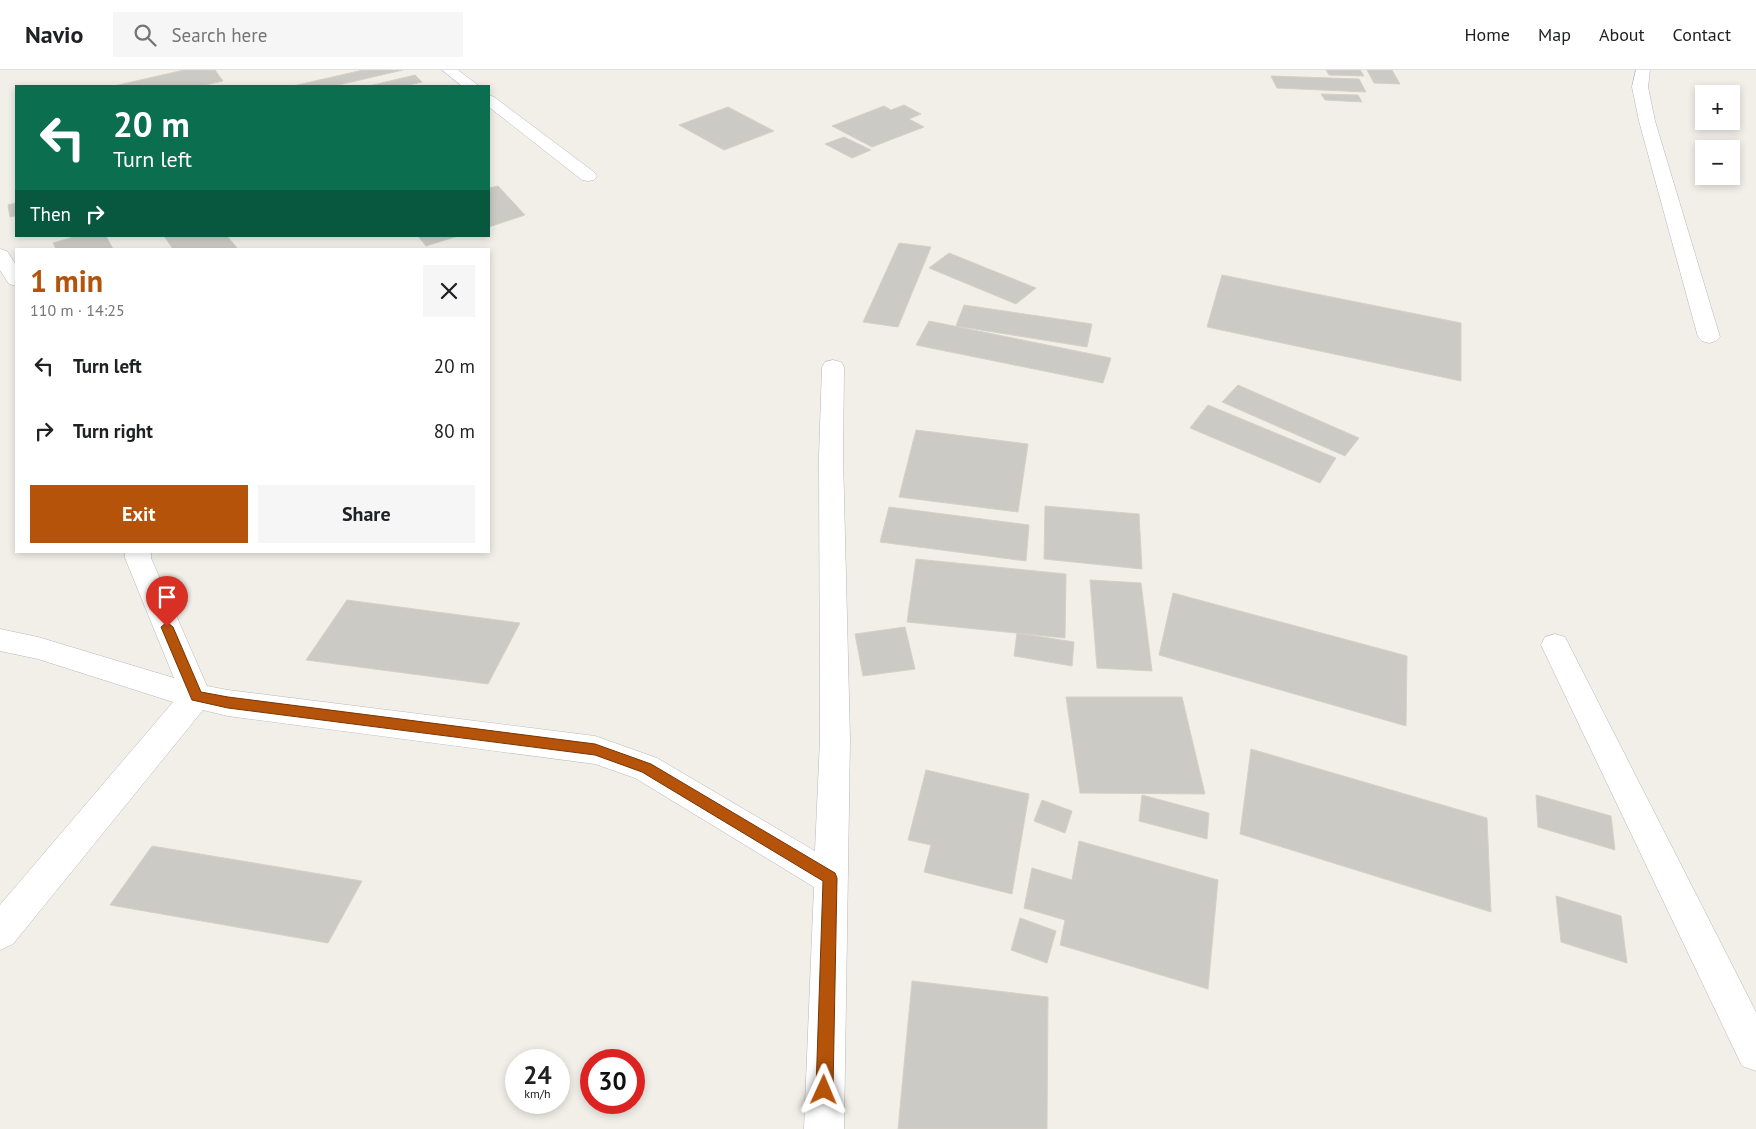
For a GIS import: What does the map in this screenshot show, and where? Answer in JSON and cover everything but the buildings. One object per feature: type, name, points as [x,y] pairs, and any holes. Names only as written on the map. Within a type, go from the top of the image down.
[{"type":"street","points":[[449,70],[469,85]]},
{"type":"street","points":[[1643,70],[1640,87],[1647,121],[1709,337]]},
{"type":"street","points":[[490,101],[588,176]]},
{"type":"street","points":[[0,255],[15,278]]},
{"type":"street","points":[[824,1129],[835,739],[831,456],[833,367]]},
{"type":"street","points":[[138,553],[138,558],[196,696]]},
{"type":"street","points":[[0,640],[17,642],[47,650],[98,668],[196,696],[228,702],[595,750],[646,768],[830,878]]},
{"type":"street","points":[[1555,645],[1756,1052]]},
{"type":"street","points":[[0,932],[196,696]]},
{"type":"route","points":[[167,627],[196,696],[228,702],[595,750],[646,768],[691,793],[830,878],[824,1090]]}]
